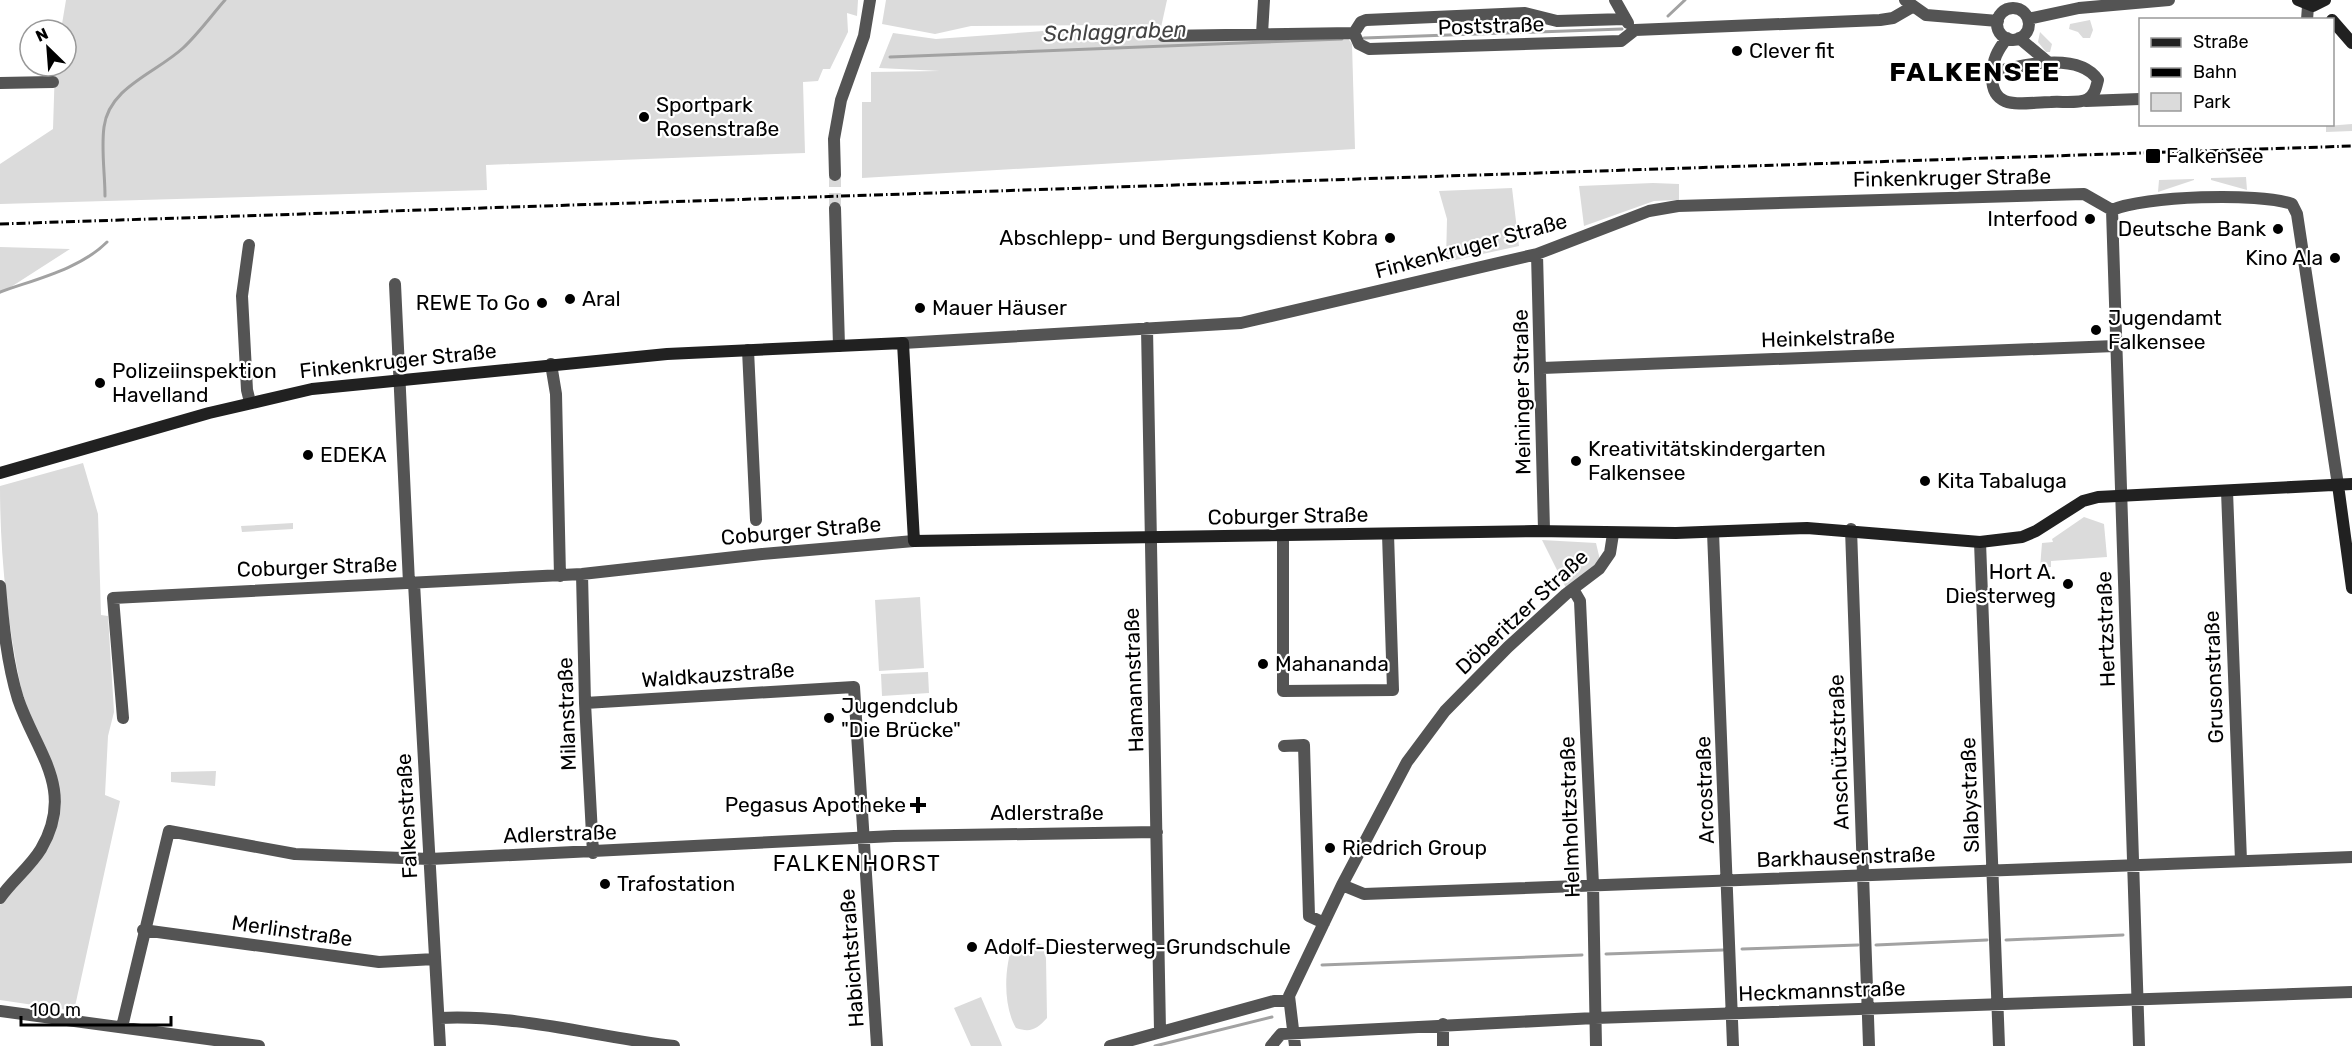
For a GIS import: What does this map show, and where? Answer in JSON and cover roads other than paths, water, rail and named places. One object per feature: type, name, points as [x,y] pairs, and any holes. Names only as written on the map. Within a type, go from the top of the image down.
[{"type":"street","points":[[835,175],[834,139],[841,100],[864,36],[870,0]]},
{"type":"street","points":[[1263,30],[1264,0]]},
{"type":"street","points":[[1615,0],[1625,19],[1635,30]]},
{"type":"street","points":[[2028,19],[2079,8],[2169,0]]},
{"type":"street","points":[[2307,18],[2303,3],[2323,2],[2331,18]]},
{"type":"street","name":"Poststraße","points":[[1354,33],[1359,44],[1369,49],[1621,41],[1635,30],[1880,20],[1893,18],[1908,3],[1926,15],[1998,21]]},
{"type":"street","points":[[2048,62],[2013,38],[1999,31],[1998,21],[2003,12],[2012,4],[2028,19],[2027,31],[2013,38],[1994,55],[1992,73],[1994,94],[2000,100],[2012,103],[2139,99]]},
{"type":"street","name":"Poststraße","points":[[1354,33],[1361,22],[1366,20],[1525,13],[1557,21],[1625,19]]},
{"type":"street","points":[[2334,22],[2352,43]]},
{"type":"street","name":"Poststraße","points":[[1163,36],[1263,30],[1354,33]]},
{"type":"street","points":[[1992,73],[2035,62],[2082,67],[2093,72],[2098,80],[2095,93],[2086,101]]},
{"type":"street","points":[[0,83],[53,82]]},
{"type":"street","name":"Finkenkruger Straße","points":[[0,473],[250,402],[312,388],[551,364],[748,350],[1241,323],[1537,254],[1649,210],[1678,206],[2084,194],[2112,210]]},
{"type":"street","points":[[2112,210],[2125,204],[2200,197],[2278,199],[2292,204],[2297,214],[2352,588]]},
{"type":"street","points":[[835,208],[839,346]]},
{"type":"street","name":"Hertzstraße","points":[[2112,210],[2139,1046]]},
{"type":"street","points":[[249,245],[243,296],[247,390],[250,402]]},
{"type":"street","name":"Meininger Straße","points":[[1537,254],[1542,368],[1544,530]]},
{"type":"street","name":"Falkenstraße","points":[[395,284],[398,380],[440,1046]]},
{"type":"street","name":"Hamannstraße","points":[[1147,328],[1149,537],[1158,832],[1160,1031]]},
{"type":"street","points":[[903,343],[914,541]]},
{"type":"street","name":"Heinkelstraße","points":[[1542,368],[2115,346]]},
{"type":"street","points":[[748,350],[756,520]]},
{"type":"street","points":[[551,364],[556,413],[560,576]]},
{"type":"street","points":[[1613,534],[1807,528],[1851,529],[1936,540],[1980,542],[2022,537],[2043,527],[2083,501],[2121,494],[2352,484]]},
{"type":"street","name":"Grusonstraße","points":[[2227,491],[2241,861]]},
{"type":"street","name":"Anschützstraße","points":[[1851,529],[1869,1046]]},
{"type":"street","name":"Coburger Straße","points":[[123,718],[113,598],[275,588],[560,576],[770,553],[914,541],[1544,530],[1613,534]]},
{"type":"street","name":"Arcostraße","points":[[1713,532],[1733,1046]]},
{"type":"street","points":[[1283,536],[1283,691],[1393,690],[1388,534]]},
{"type":"street","name":"Döberitzer Straße","points":[[1288,1001],[1342,885],[1407,762],[1423,738],[1445,711],[1508,647],[1605,562],[1613,544],[1613,534]]},
{"type":"street","name":"Slabystraße","points":[[1980,542],[1999,1046]]},
{"type":"street","name":"Milanstraße","points":[[582,574],[585,703],[593,853]]},
{"type":"street","points":[[0,586],[18,697],[48,763],[54,799],[52,816],[41,849],[0,898]]},
{"type":"street","name":"Helmholtzstraße","points":[[1573,589],[1580,601],[1593,885],[1596,1046]]},
{"type":"street","name":"Waldkauzstraße","points":[[585,703],[854,687]]},
{"type":"street","name":"Habichtstraße","points":[[854,687],[877,1046]]},
{"type":"street","points":[[1284,746],[1304,745],[1309,916],[1324,923]]},
{"type":"street","name":"Adlerstraße","points":[[122,1027],[143,930],[169,831],[295,854],[430,859],[974,833],[1158,832]]},
{"type":"street","name":"Barkhausenstraße","points":[[1342,885],[1364,894],[2352,857]]},
{"type":"street","name":"Merlinstraße","points":[[143,930],[380,962],[435,959]]},
{"type":"street","name":"Heckmannstraße","points":[[1295,1040],[1443,1024],[2352,992]]},
{"type":"street","points":[[1110,1046],[1274,1001],[1288,1001],[1295,1040]]},
{"type":"street","points":[[0,1011],[260,1046]]},
{"type":"street","points":[[439,1018],[465,1017],[599,1033],[674,1046]]},
{"type":"street","points":[[1443,1024],[1443,1046]]},
{"type":"street","points":[[597,1046],[599,1033]]},
{"type":"street","points":[[1270,1046],[1281,1034],[1295,1040]]},
{"type":"waterway","name":"Schlaggraben","points":[[105,196],[103,135],[108,113],[115,101],[135,82],[183,48],[225,0]]},
{"type":"waterway","name":"Schlaggraben","points":[[1668,16],[1685,0]]},
{"type":"waterway","name":"Schlaggraben","points":[[1364,38],[1622,29]]},
{"type":"waterway","name":"Schlaggraben","points":[[890,57],[1342,39]]},
{"type":"waterway","name":"Schlaggraben","points":[[0,292],[71,266],[107,242]]},
{"type":"waterway","points":[[2006,940],[2123,935]]},
{"type":"waterway","points":[[1876,945],[1987,940]]},
{"type":"waterway","points":[[1742,949],[1858,945]]},
{"type":"waterway","points":[[1606,954],[1723,950]]},
{"type":"waterway","points":[[1322,965],[1582,955]]},
{"type":"waterway","points":[[1155,1046],[1272,1017]]},
{"type":"tunnel","points":[[835,175],[835,208]]},
{"type":"railway","points":[[0,224],[2352,146]]},
{"type":"place","name":"Clever fit","points":[[1737,51]]},
{"type":"place","name":"Sportpark Rosenstraße","points":[[644,117]]},
{"type":"place","name":"Falkensee","points":[[2153,156]]},
{"type":"place","name":"Interfood","points":[[2090,219]]},
{"type":"place","name":"Deutsche Bank","points":[[2278,229]]},
{"type":"place","name":"Abschlepp- und Bergungsdienst Kobra","points":[[1390,238]]},
{"type":"place","name":"Kino Ala","points":[[2335,258]]},
{"type":"place","name":"Aral","points":[[570,299]]},
{"type":"place","name":"REWE To Go","points":[[542,303]]},
{"type":"place","name":"Mauer Häuser","points":[[920,308]]},
{"type":"place","name":"Jugendamt Falkensee","points":[[2096,330]]},
{"type":"place","name":"Polizeiinspektion Havelland","points":[[100,383]]},
{"type":"place","name":"EDEKA","points":[[308,455]]},
{"type":"place","name":"Kreativitätskindergarten Falkensee","points":[[1576,461]]},
{"type":"place","name":"Kita Tabaluga","points":[[1925,481]]},
{"type":"place","name":"Hort A. Diesterweg","points":[[2068,584]]},
{"type":"place","name":"Mahananda","points":[[1263,664]]},
{"type":"place","name":"Jugendclub \"Die Brücke\"","points":[[829,718]]},
{"type":"place","name":"Pegasus Apotheke","points":[[918,805]]},
{"type":"place","name":"Riedrich Group","points":[[1330,848]]},
{"type":"place","name":"Trafostation","points":[[605,884]]},
{"type":"place","name":"Adolf-Diesterweg-Grundschule","points":[[972,947]]},
{"type":"district","name":"FALKENSEE","points":[[1975,72]]},
{"type":"district","name":"FALKENHORST","points":[[857,863]]}]
